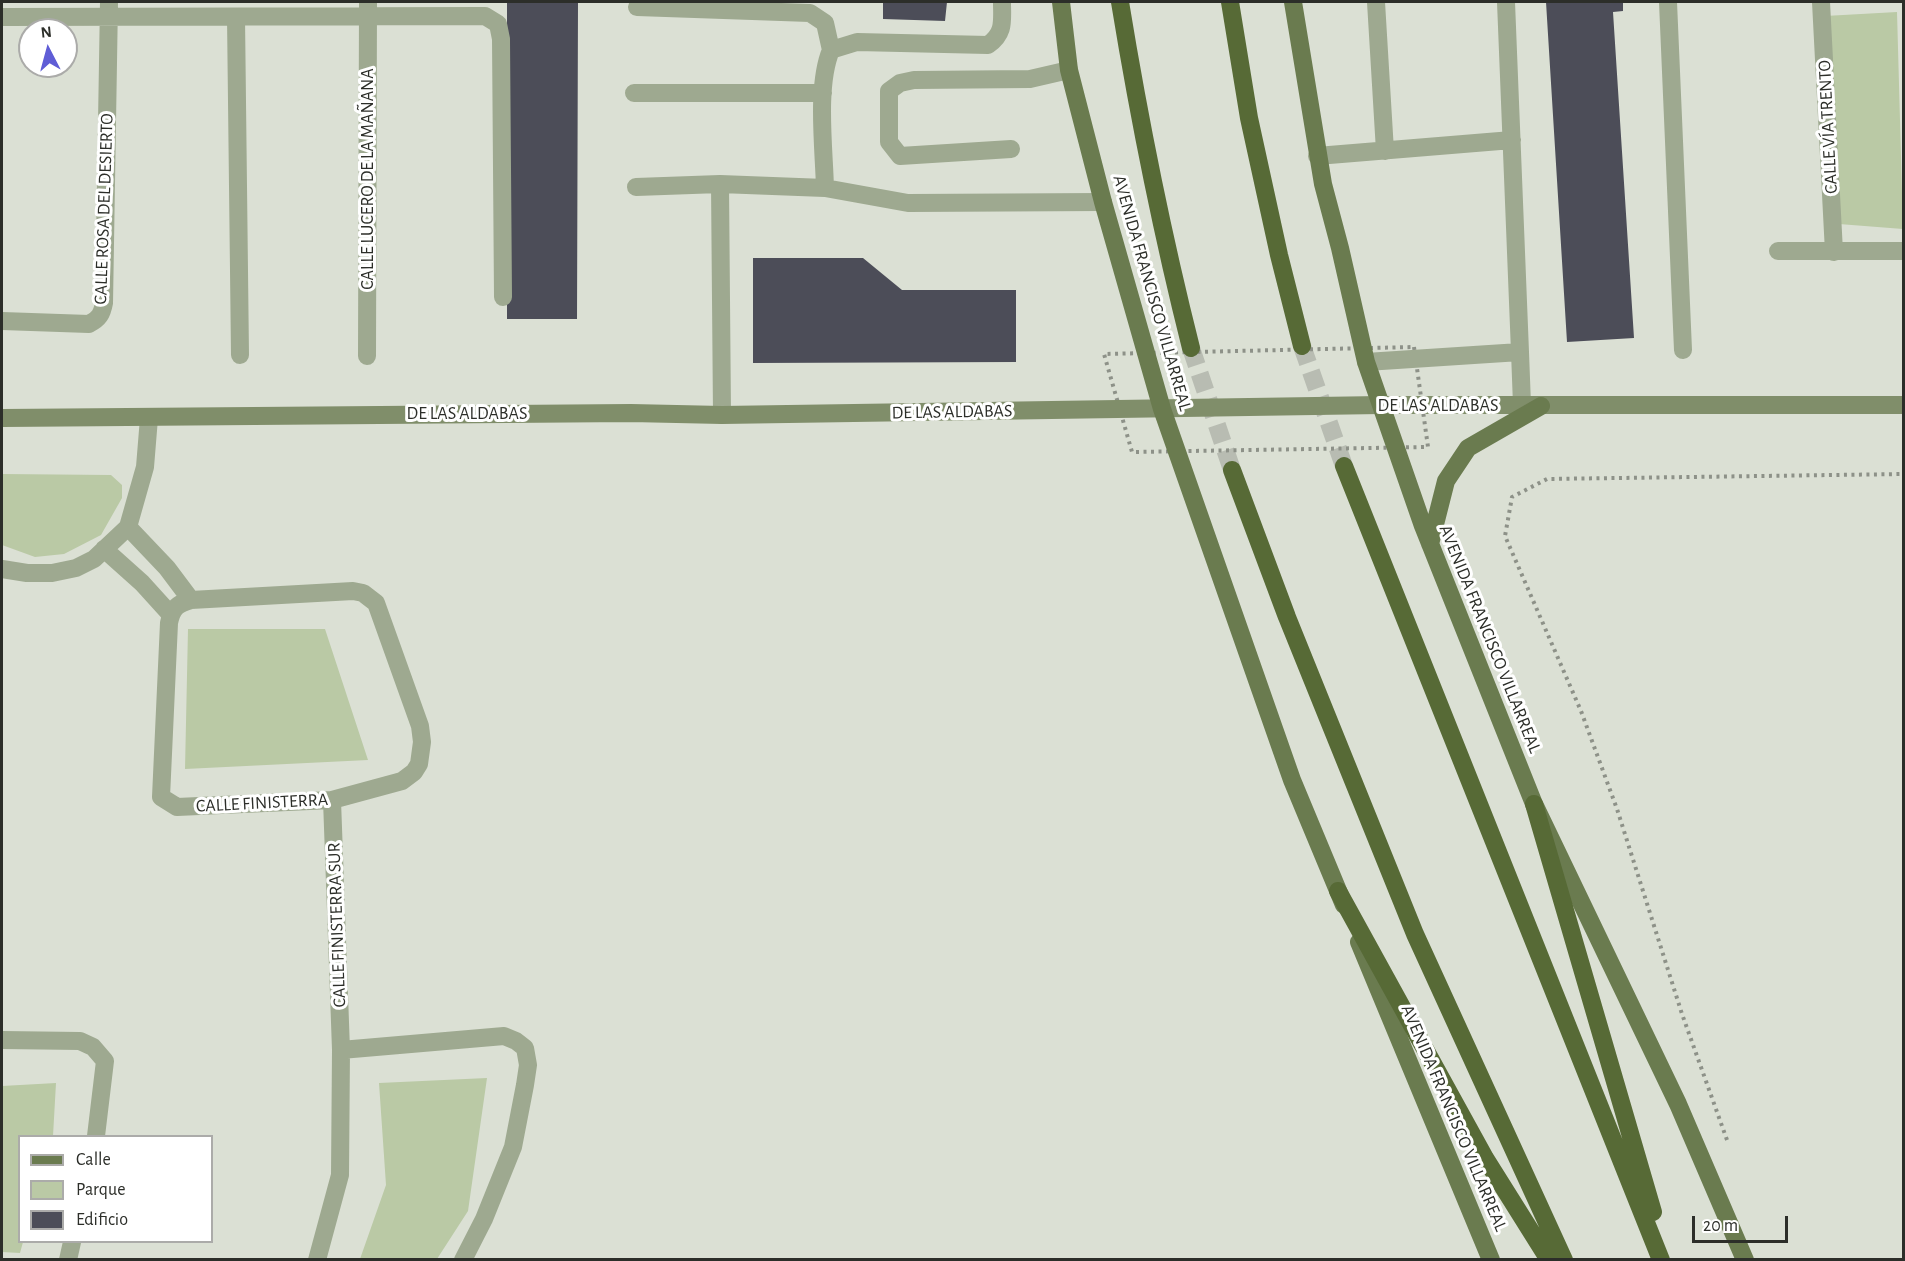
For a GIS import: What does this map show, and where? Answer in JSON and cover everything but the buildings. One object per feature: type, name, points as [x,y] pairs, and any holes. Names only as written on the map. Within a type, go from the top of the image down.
[{"type":"highway","name":"AVENIDA FRANCISCO VILLARREAL","points":[[1120,2],[1171,267],[1191,348]]},
{"type":"highway","points":[[1230,2],[1262,181],[1302,346]]},
{"type":"highway","points":[[1344,466],[1661,1260]]},
{"type":"highway","points":[[1232,470],[1287,617],[1415,934],[1564,1260]]},
{"type":"highway","points":[[1534,804],[1666,1260]]},
{"type":"highway","points":[[1338,891],[1485,1158],[1550,1260]]},
{"type":"main road","name":"AVENIDA FRANCISCO VILLARREAL","points":[[1060,2],[1069,70],[1103,202],[1162,409],[1292,780],[1491,1260]]},
{"type":"main road","name":"AVENIDA FRANCISCO VILLARREAL","points":[[1293,2],[1317,156],[1365,355],[1395,448],[1430,544],[1534,804],[1678,1104],[1745,1260]]},
{"type":"main road","points":[[1430,544],[1446,482],[1468,447],[1541,406]]},
{"type":"street","points":[[831,50],[857,42],[988,45],[998,38],[1002,24],[1002,2]]},
{"type":"street","points":[[1376,2],[1385,151]]},
{"type":"street","points":[[1506,2],[1522,405]]},
{"type":"street","points":[[1668,2],[1683,350]]},
{"type":"street","name":"CALLE VÍA TRENTO","points":[[1821,2],[1834,252]]},
{"type":"street","points":[[637,7],[810,12],[825,23],[831,50],[826,63],[823,93],[825,188]]},
{"type":"street","points":[[2,17],[109,9],[236,17],[368,9],[485,16],[498,24],[501,39],[503,297]]},
{"type":"street","name":"CALLE ROSA DEL DESIERTO","points":[[2,321],[89,324],[97,320],[102,313],[109,9]]},
{"type":"street","name":"CALLE LUCERO DE LA MAÑANA","points":[[367,356],[368,9]]},
{"type":"street","points":[[236,17],[240,355]]},
{"type":"street","points":[[1011,149],[900,156],[889,142],[889,92],[900,83],[914,80],[1030,79],[1069,70]]},
{"type":"street","points":[[634,93],[823,93]]},
{"type":"street","points":[[1317,156],[1512,140]]},
{"type":"street","points":[[636,187],[720,184],[825,188],[908,203],[1103,202]]},
{"type":"street","points":[[720,184],[722,415]]},
{"type":"street","points":[[1778,251],[1904,251]]},
{"type":"street","points":[[1365,355],[1520,352]]},
{"type":"street","name":"DE LAS ALDABAS","points":[[2,418],[584,413],[722,415],[1380,405],[1904,405]]},
{"type":"street","points":[[2,569],[27,573],[52,573],[76,568],[94,559],[128,527],[145,467],[149,418]]},
{"type":"street","points":[[128,527],[199,600]]},
{"type":"street","points":[[104,549],[142,583],[171,615],[178,603],[199,600]]},
{"type":"street","name":"CALLE FINISTERRA","points":[[171,615],[161,797],[177,807],[332,800],[402,781],[414,772],[419,764],[422,742],[420,726],[376,603],[370,597],[363,592],[353,591],[199,600]]},
{"type":"street","name":"CALLE FINISTERRA SUR","points":[[317,1260],[340,1175],[341,1050],[332,800]]},
{"type":"street","points":[[341,1050],[504,1036],[525,1048],[528,1065],[513,1148],[463,1260]]},
{"type":"street","points":[[2,1040],[80,1041],[93,1047],[105,1061],[96,1135]]},
{"type":"street","points":[[68,1260],[72,1243]]},
{"type":"path","points":[[1104,354],[1365,355],[1414,347]]},
{"type":"path","points":[[1132,452],[1428,447]]},
{"type":"path","points":[[1727,1140],[1682,1014],[1617,809],[1581,711],[1505,536],[1512,497],[1548,479],[1904,474]]},
{"type":"green space","points":[[1897,12],[1903,229],[1839,224],[1825,16]]},
{"type":"green space","points":[[2,474],[111,475],[122,485],[122,498],[101,535],[64,554],[35,557],[2,545]]},
{"type":"green space","points":[[188,629],[325,629],[368,760],[185,769]]},
{"type":"green space","points":[[487,1078],[468,1211],[437,1259],[360,1259],[386,1185],[379,1083]]},
{"type":"green space","points":[[56,1083],[53,1135],[18,1135],[18,1243],[23,1243],[20,1253],[2,1252],[2,1086]]},
{"type":"tunnel","points":[[1302,346],[1344,466]]},
{"type":"tunnel","points":[[1191,348],[1232,470]]}]
